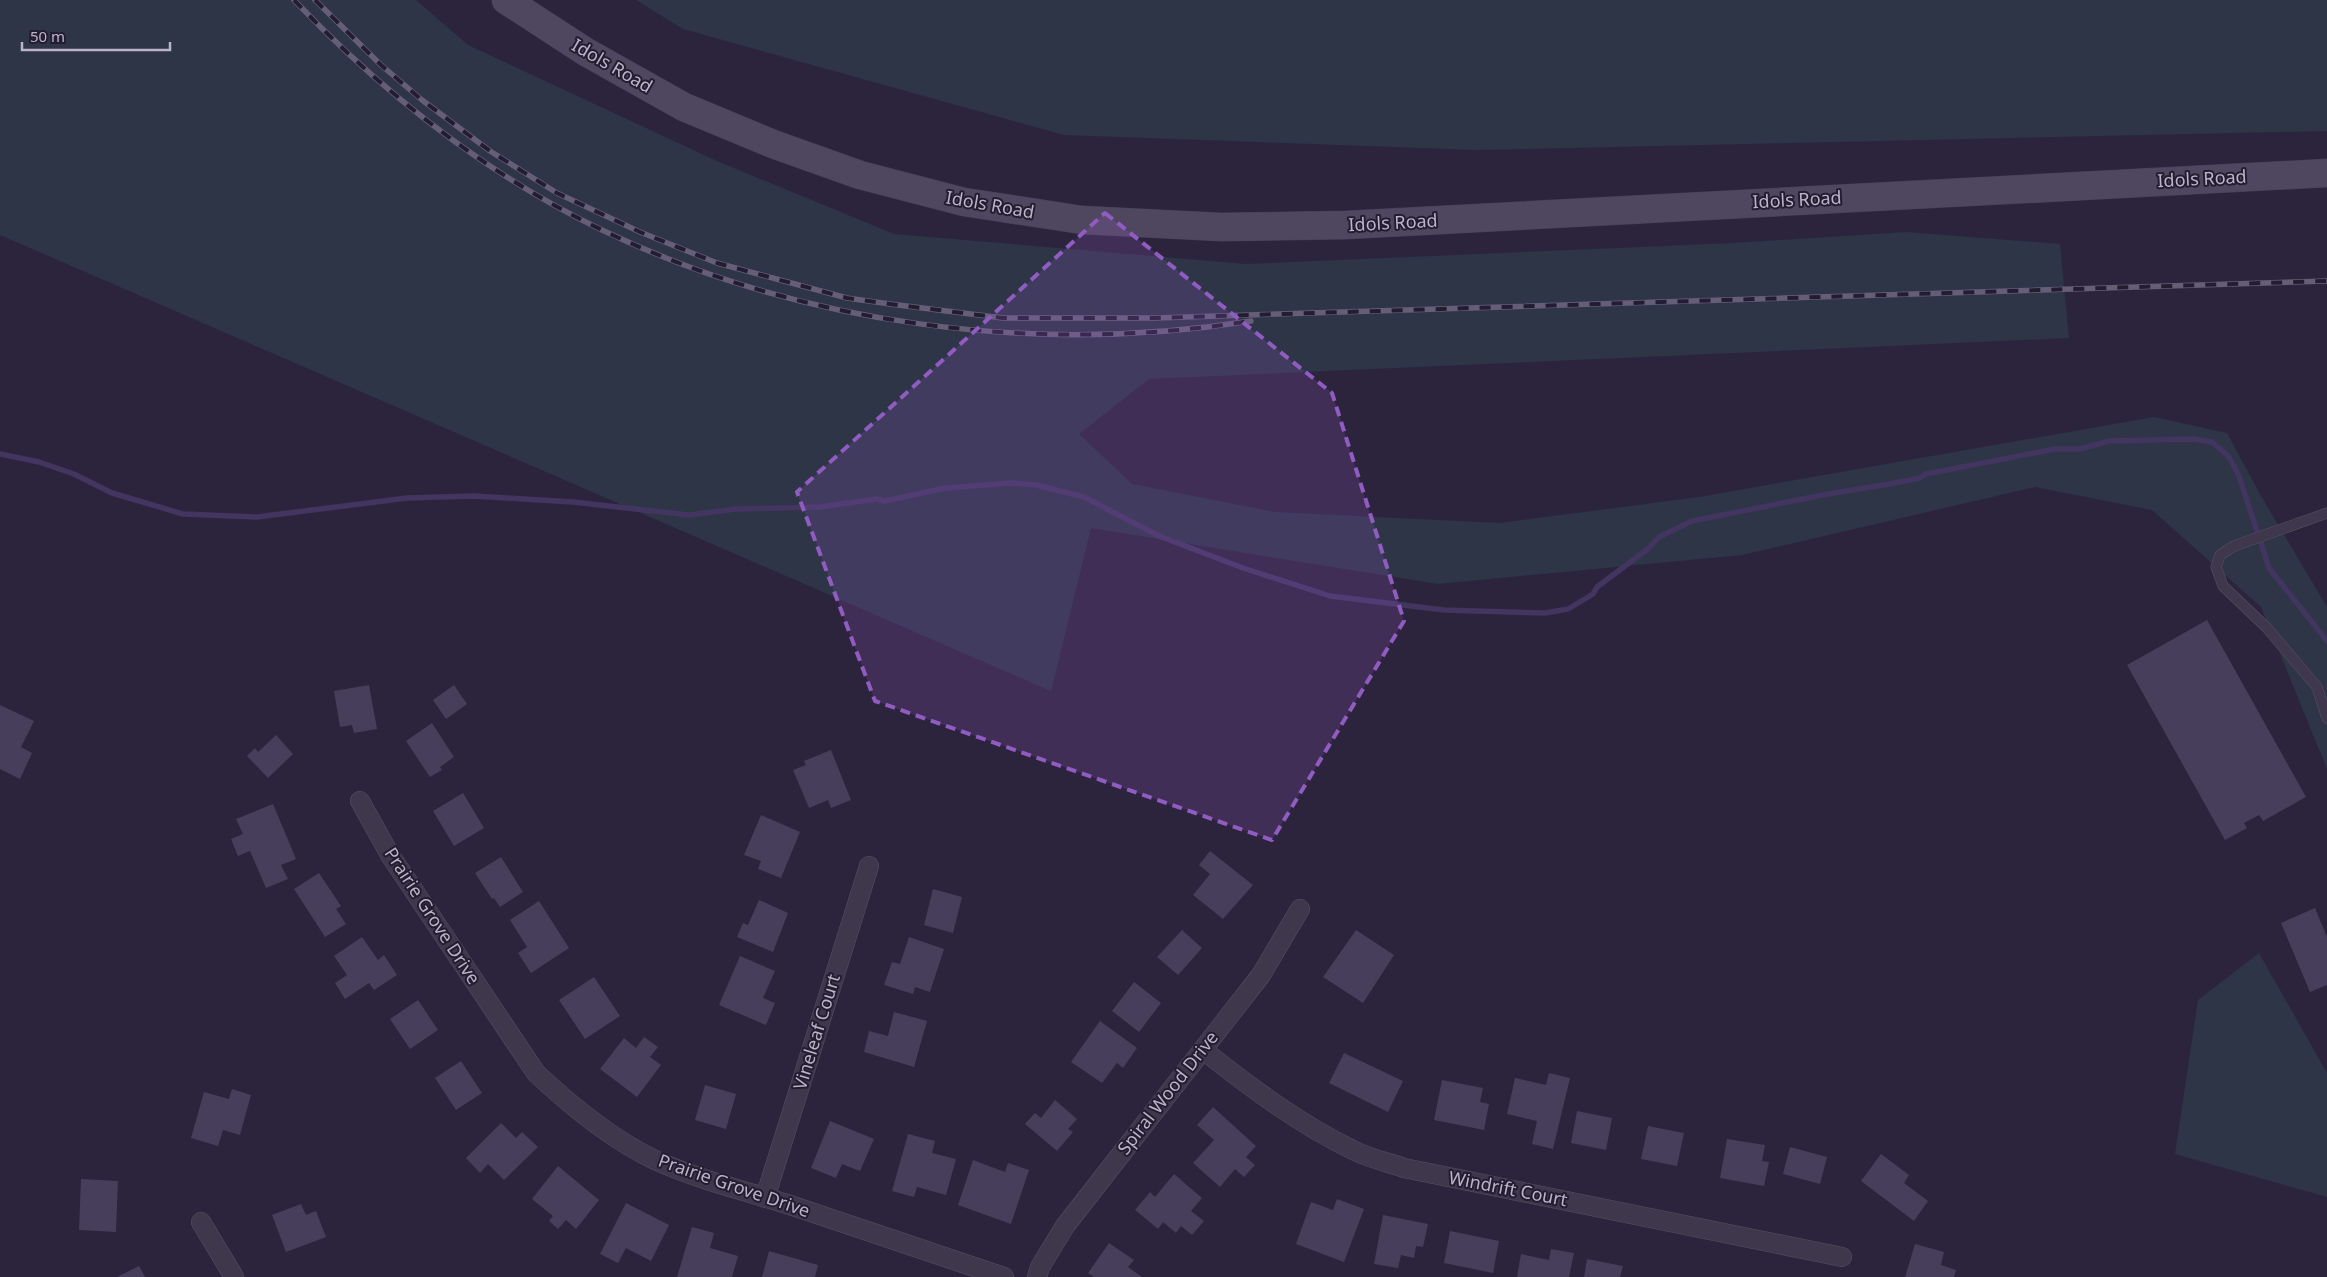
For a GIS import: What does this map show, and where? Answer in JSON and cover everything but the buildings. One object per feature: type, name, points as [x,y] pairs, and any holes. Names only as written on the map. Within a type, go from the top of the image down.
[{"type":"main road","name":"Idols Road","points":[[506,0],[586,52],[684,107],[773,144],[860,175],[964,202],[1082,220],[1221,227],[1346,225],[2327,174]]},
{"type":"street","name":"Prairie Grove Drive","points":[[360,801],[390,855],[536,1073],[561,1096],[608,1132],[654,1159],[700,1178],[1004,1277]]},
{"type":"street","name":"Vineleaf Court","points":[[766,1198],[869,866]]},
{"type":"street","name":"Spiral Wood Drive","points":[[1037,1277],[1040,1267],[1065,1226],[1261,975],[1300,909]]},
{"type":"street","name":"Windrift Court","points":[[1203,1050],[1308,1126],[1354,1151],[1404,1168],[1842,1257]]},
{"type":"street","points":[[201,1222],[234,1277]]},
{"type":"lane","points":[[2327,514],[2234,546],[2220,555],[2216,567],[2223,586],[2278,640],[2318,687],[2327,718]]},
{"type":"highlighted area","points":[[1105,213],[1332,393],[1404,621],[1272,840],[875,701],[797,492]]},
{"type":"shaded area","points":[[0,0],[416,0],[468,45],[717,161],[894,234],[1246,264],[1733,243],[1906,232],[2060,244],[2069,338],[1149,379],[1079,434],[1132,484],[1275,512],[1500,523],[1699,497],[2154,417],[2227,433],[2261,496],[2327,607],[2327,769],[2261,607],[2152,510],[2035,487],[1742,555],[1438,584],[1091,528],[1051,691],[0,235]]},
{"type":"shaded area","points":[[636,0],[2327,0],[2327,131],[1477,150],[1064,135],[683,29]]},
{"type":"shaded area","points":[[2259,953],[2327,1073],[2327,1197],[2175,1154],[2198,1000]]},
{"type":"waterway","points":[[0,454],[39,462],[74,474],[112,493],[183,514],[257,517],[407,498],[474,496],[573,502],[689,515],[736,509],[820,507],[877,499],[885,501],[945,488],[1012,483],[1036,485],[1084,497],[1159,536],[1243,568],[1330,596],[1444,610],[1545,613],[1568,609],[1593,594],[1597,587],[1649,548],[1659,537],[1692,521],[1828,494],[1890,484],[1920,478],[1926,474],[2055,449],[2080,449],[2109,441],[2193,439],[2212,442],[2229,457],[2239,476],[2269,568],[2327,641]]},
{"type":"railway","points":[[294,0],[363,67],[400,99],[477,157],[517,184],[559,208],[602,230],[678,263],[757,289],[837,310],[920,324],[1003,332],[1086,334],[1169,331],[1251,321]]},
{"type":"railway","points":[[315,0],[381,65],[422,100],[490,151],[557,193],[640,232],[717,263],[847,298],[1003,318],[1155,318],[2327,281]]}]
